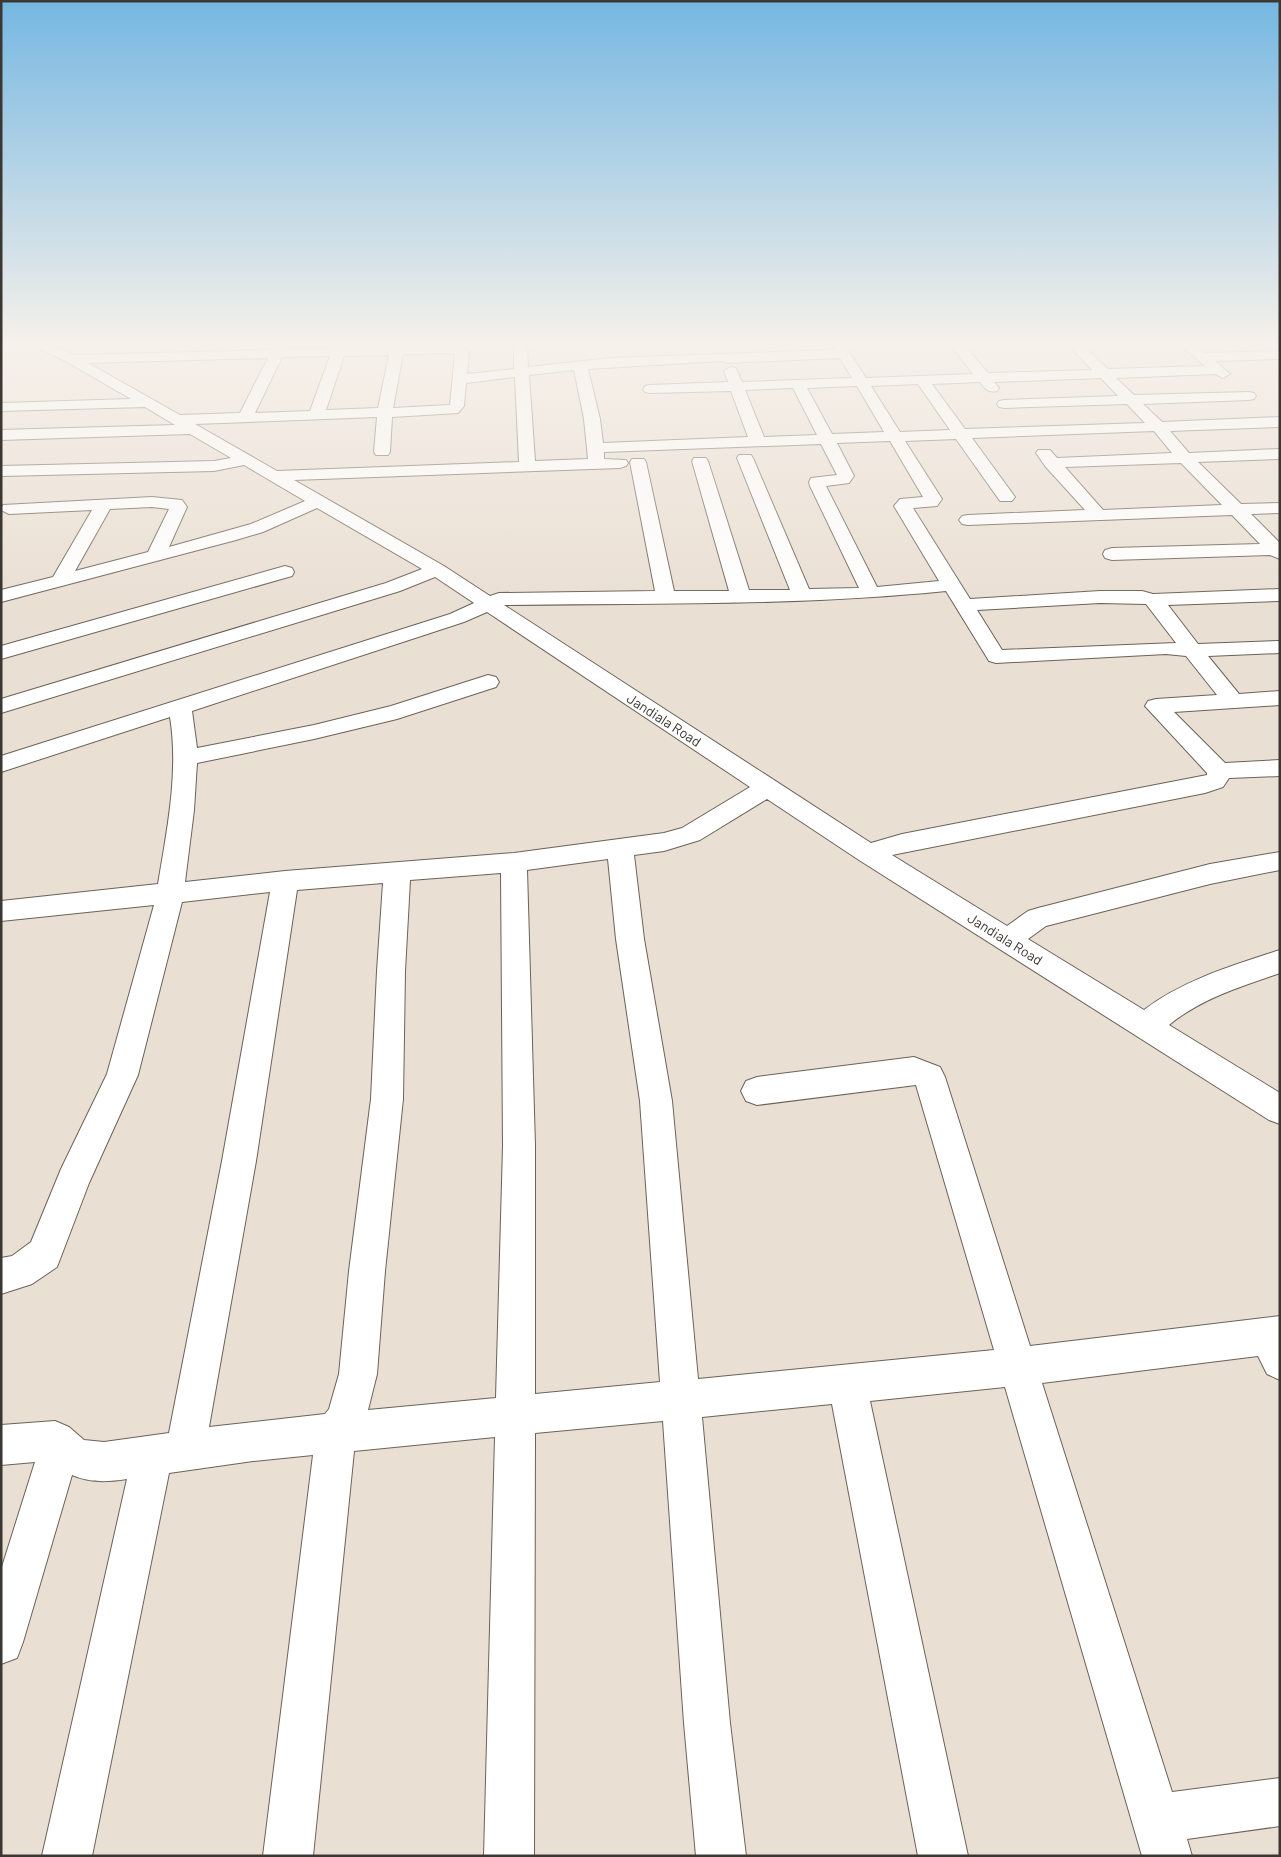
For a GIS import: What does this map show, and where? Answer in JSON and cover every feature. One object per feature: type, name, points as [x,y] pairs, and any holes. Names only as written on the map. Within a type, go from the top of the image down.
[{"type":"street","points":[[1,435],[73,431]]},
{"type":"street","name":"Jandiala Road","points":[[194,431],[437,570],[868,853],[1280,1110]]},
{"type":"street","points":[[382,452],[384,431]]},
{"type":"street","points":[[525,431],[527,466]]},
{"type":"street","points":[[593,431],[596,456]]},
{"type":"street","points":[[754,431],[758,442]]},
{"type":"street","points":[[823,431],[846,476],[843,479],[817,484],[871,593]]},
{"type":"street","points":[[890,431],[933,499],[931,502],[906,504],[903,506],[966,605],[996,658],[1130,649],[1173,648],[1193,650],[1280,647]]},
{"type":"street","points":[[959,431],[1006,497]]},
{"type":"street","points":[[272,476],[527,466],[596,456],[758,442],[1061,431]]},
{"type":"street","points":[[1161,431],[1278,551]]},
{"type":"street","points":[[1026,432],[1099,516]]},
{"type":"street","points":[[1051,463],[1280,454]]},
{"type":"street","points":[[596,456],[647,462],[666,597]]},
{"type":"street","points":[[740,597],[691,461],[764,457]]},
{"type":"street","points":[[745,458],[802,595]]},
{"type":"street","points":[[1,471],[196,467],[214,466],[244,460]]},
{"type":"street","points":[[9,509],[166,502],[176,504],[178,507],[155,556]]},
{"type":"street","points":[[1,596],[256,528],[317,502]]},
{"type":"street","points":[[60,581],[104,505]]},
{"type":"street","points":[[968,520],[1280,508]]},
{"type":"street","points":[[1112,554],[1278,551]]},
{"type":"street","points":[[1,706],[393,587],[437,570]]},
{"type":"street","points":[[1,653],[285,572]]},
{"type":"street","points":[[1,764],[457,618],[499,599],[740,597],[871,593],[953,585]]},
{"type":"street","points":[[966,605],[1100,597],[1142,597],[1153,600],[1280,595]]},
{"type":"street","points":[[1153,600],[1233,701]]},
{"type":"street","points":[[185,758],[314,732],[397,712],[488,682]]},
{"type":"street","points":[[868,853],[902,843],[1216,781],[1219,777],[1219,771],[1156,706],[1280,698]]},
{"type":"street","points":[[1,1276],[22,1271],[44,1254],[73,1180],[122,1075],[170,894],[182,810],[186,742],[180,708]]},
{"type":"street","points":[[1219,771],[1280,768]]},
{"type":"street","points":[[1,911],[285,882],[514,862],[664,842],[691,834],[768,787]]},
{"type":"street","points":[[620,848],[630,939],[656,1101],[707,1723],[721,1856]]},
{"type":"street","points":[[1008,941],[1038,918],[1210,874],[1280,861]]},
{"type":"street","points":[[510,1856],[519,1146],[514,862]]},
{"type":"street","points":[[288,1856],[336,1433],[346,1419],[358,1374],[367,1270],[387,1099],[391,971],[397,872]]},
{"type":"street","points":[[67,1856],[239,1161],[285,882]]},
{"type":"street","points":[[1146,1026],[1171,1006],[1221,982],[1280,961]]},
{"type":"street","points":[[757,1090],[914,1071],[929,1077],[1162,1838],[1280,1802]]},
{"type":"street","points":[[1,1446],[54,1441],[70,1454],[84,1460],[104,1462],[253,1441],[847,1383],[1276,1344]]},
{"type":"street","points":[[847,1383],[944,1856]]},
{"type":"street","points":[[1,1642],[61,1445]]}]
